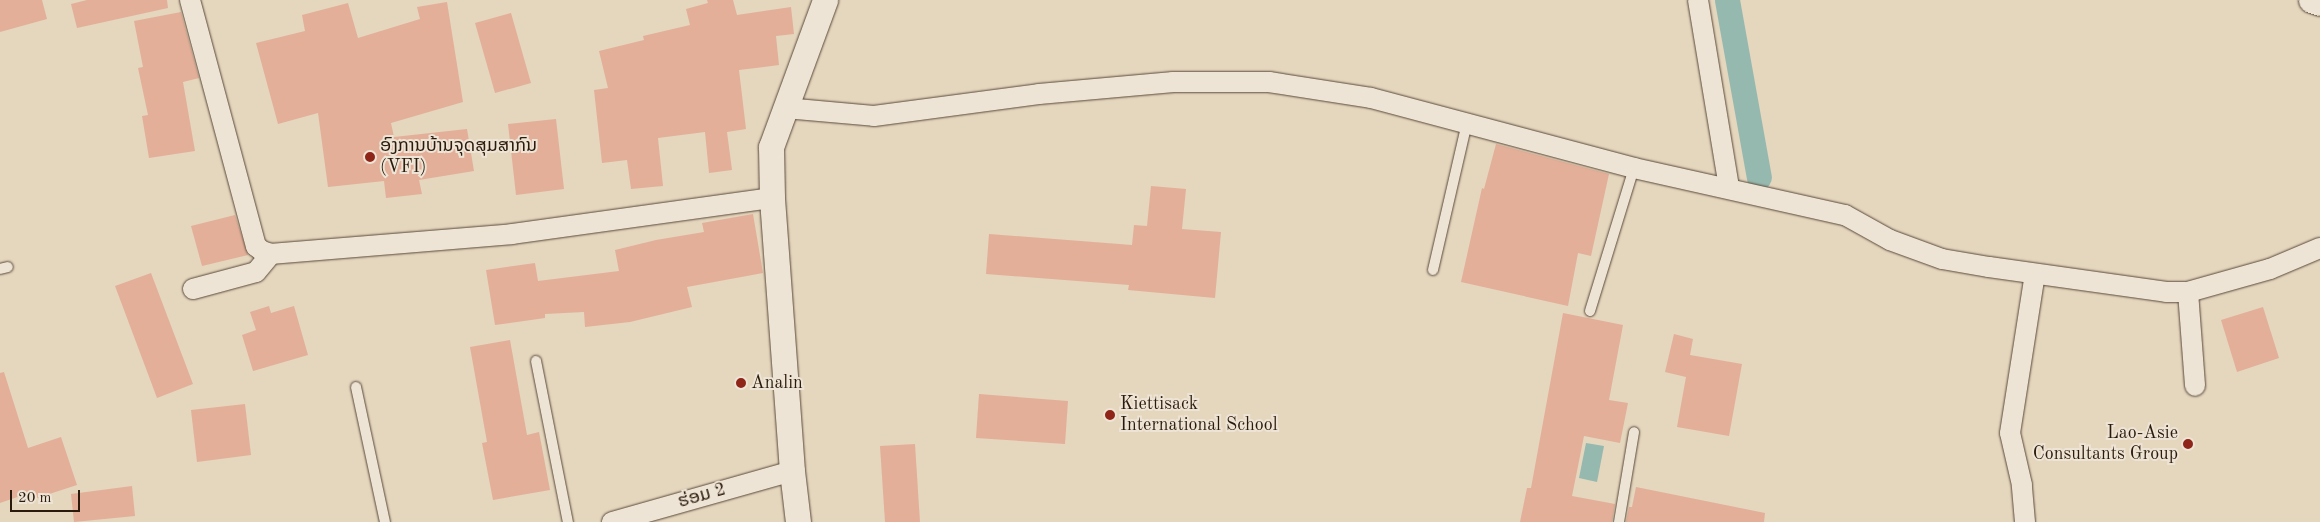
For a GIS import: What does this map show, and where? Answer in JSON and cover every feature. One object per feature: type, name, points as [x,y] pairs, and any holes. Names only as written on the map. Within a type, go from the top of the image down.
[{"type":"street","points":[[190,0],[256,246],[262,251],[272,254],[512,234],[772,198]]},
{"type":"street","points":[[798,522],[792,471],[772,198],[771,147],[825,0]]},
{"type":"street","points":[[1698,0],[1729,188]]},
{"type":"street","points":[[2311,0],[2320,3]]},
{"type":"street","points":[[785,108],[874,116],[1039,94],[1174,82],[1269,82],[1371,98],[1634,168],[1845,215],[1890,240],[1942,259],[2035,274],[2166,292],[2188,292],[2270,269],[2320,248]]},
{"type":"street","points":[[193,289],[256,272],[272,254]]},
{"type":"street","points":[[2025,522],[2022,485],[2010,433],[2035,274]]},
{"type":"street","points":[[2188,292],[2195,386]]},
{"type":"street","name":"ຮ່ອມ 2","points":[[612,522],[792,471]]},
{"type":"lane","points":[[1433,270],[1466,123]]},
{"type":"lane","points":[[1590,311],[1634,168]]},
{"type":"lane","points":[[536,361],[568,522]]},
{"type":"lane","points":[[356,387],[385,522]]},
{"type":"lane","points":[[1619,522],[1634,432]]},
{"type":"water","points":[[1586,443],[1604,446],[1597,482],[1579,478]]},
{"type":"building","points":[[0,0],[42,0],[47,19],[0,32]]},
{"type":"building","points":[[87,0],[167,0],[168,8],[77,28],[71,4]]},
{"type":"building","points":[[707,0],[733,0],[737,15],[791,7],[794,34],[776,36],[779,65],[739,70],[746,129],[727,132],[732,170],[709,173],[705,132],[658,138],[663,186],[631,189],[627,160],[602,163],[594,90],[608,88],[599,51],[644,40],[643,36],[690,25],[686,9],[708,3]]},
{"type":"building","points":[[447,2],[463,102],[391,123],[394,137],[467,129],[474,171],[419,180],[422,194],[386,198],[384,181],[328,187],[318,113],[278,124],[256,43],[305,31],[302,15],[348,3],[358,38],[420,19],[417,7]]},
{"type":"building","points":[[181,12],[199,78],[183,82],[195,151],[149,158],[142,116],[148,115],[138,68],[143,67],[134,21]]},
{"type":"building","points":[[511,13],[531,83],[495,93],[475,23]]},
{"type":"building","points":[[556,119],[564,189],[516,195],[508,124]]},
{"type":"building","points":[[1496,144],[1609,174],[1591,256],[1578,253],[1568,306],[1461,282],[1482,188],[1484,189]]},
{"type":"building","points":[[1151,186],[1186,189],[1182,229],[1221,232],[1215,298],[1128,290],[1129,285],[986,274],[989,234],[1132,245],[1134,225],[1147,226]]},
{"type":"building","points":[[753,214],[763,273],[687,287],[692,307],[630,322],[585,327],[584,312],[545,314],[545,318],[495,325],[486,270],[535,263],[538,281],[619,271],[615,250],[656,240],[704,232],[702,223]]},
{"type":"building","points":[[235,215],[248,255],[202,266],[191,226]]},
{"type":"building","points":[[151,273],[193,384],[157,398],[115,286]]},
{"type":"building","points":[[269,306],[271,313],[294,306],[308,355],[253,371],[242,335],[256,330],[250,312]]},
{"type":"building","points":[[2263,307],[2279,358],[2237,372],[2221,320]]},
{"type":"building","points":[[1563,313],[1623,325],[1609,400],[1628,403],[1620,443],[1584,436],[1572,496],[1615,504],[1612,522],[1520,522],[1527,488],[1531,488]]},
{"type":"building","points":[[1674,334],[1693,339],[1690,355],[1742,364],[1729,436],[1677,427],[1686,377],[1665,372]]},
{"type":"building","points":[[510,340],[527,435],[539,432],[550,490],[493,500],[482,443],[487,442],[470,347]]},
{"type":"building","points":[[4,372],[28,448],[61,437],[77,485],[37,498],[35,491],[0,503],[0,373]]},
{"type":"building","points":[[979,394],[1068,401],[1065,444],[976,438]]},
{"type":"building","points":[[245,404],[251,455],[197,462],[191,410]]},
{"type":"building","points":[[915,444],[920,522],[885,522],[880,446]]},
{"type":"building","points":[[132,486],[135,516],[74,522],[71,494]]},
{"type":"building","points":[[1636,487],[1765,513],[1764,522],[1626,522],[1629,507],[1632,507]]},
{"type":"waterway","points":[[1727,0],[1759,177]]},
{"type":"place","name":"ອົງການບ້ານຈຸດສຸມສາກົນ (VFI)","points":[[370,157]]},
{"type":"place","name":"Analin","points":[[741,383]]},
{"type":"place","name":"Kiettisack International School","points":[[1110,415]]},
{"type":"place","name":"Lao-Asie Consultants Group","points":[[2188,444]]}]
